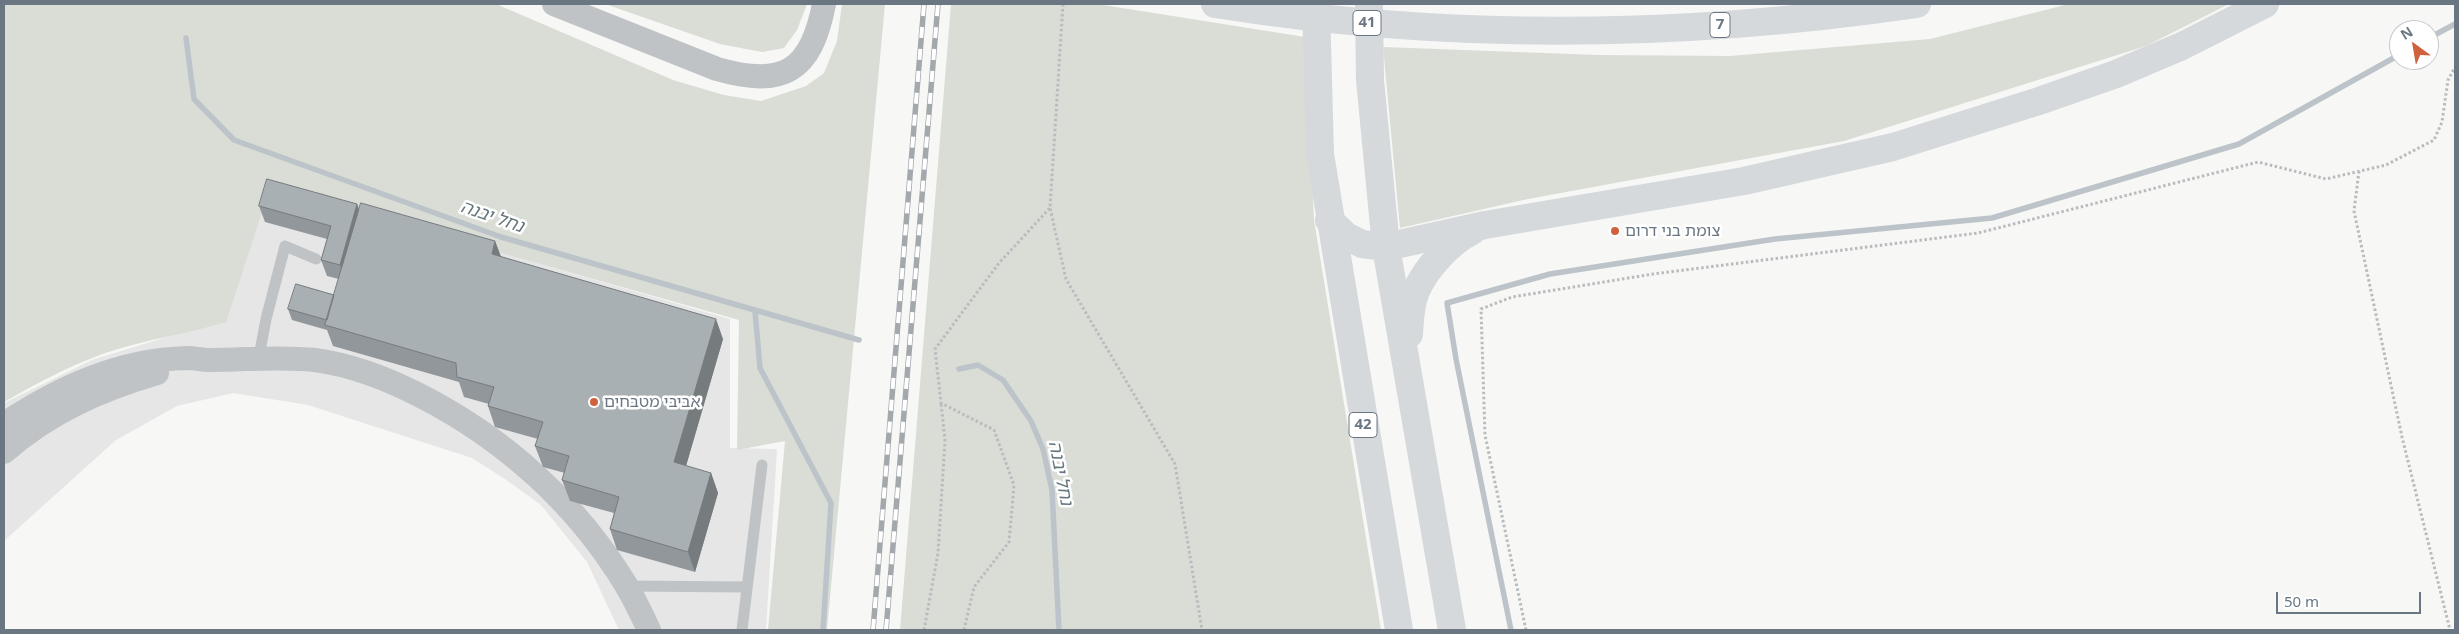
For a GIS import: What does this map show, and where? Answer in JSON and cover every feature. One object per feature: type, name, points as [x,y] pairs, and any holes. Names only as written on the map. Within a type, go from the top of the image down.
[{"type":"highway","name":"41","points":[[1215,4],[1286,15],[1381,24],[1521,32]]},
{"type":"highway","name":"42","points":[[1316,4],[1320,154],[1329,220],[1398,630]]},
{"type":"highway","points":[[1369,4],[1370,80],[1386,247],[1452,630]]},
{"type":"highway","name":"7","points":[[1521,32],[1715,26],[1918,4]]},
{"type":"highway","points":[[1329,220],[1346,236],[1362,244],[1386,247],[1485,225],[1744,181],[1893,147],[2116,74],[2182,46],[2265,4]]},
{"type":"highway","points":[[1408,373],[1410,310],[1416,290],[1427,272],[1455,242],[1485,225]]},
{"type":"street","points":[[554,4],[717,69],[738,75],[760,77],[778,75],[797,66],[804,59],[810,51],[821,21],[824,4]]},
{"type":"street","points":[[4,424],[48,396],[98,374],[166,360],[259,357],[315,360],[365,372],[402,387],[468,422],[506,449],[556,494],[594,538],[626,586],[649,630]]},
{"type":"street","points":[[4,452],[24,434],[94,394],[147,376],[210,360]]},
{"type":"lane","points":[[259,357],[266,319],[285,246],[316,259]]},
{"type":"lane","points":[[742,630],[762,465]]},
{"type":"lane","points":[[626,586],[748,587]]},
{"type":"path","points":[[1064,4],[1050,208],[1066,279],[1175,464],[1202,630]]},
{"type":"path","points":[[1526,630],[1485,435],[1482,309],[1512,297],[1643,276],[1978,232],[2258,162],[2326,179],[2386,165],[2434,140],[2442,122],[2448,80],[2455,67]]},
{"type":"path","points":[[2359,171],[2354,211],[2402,437],[2450,630]]},
{"type":"path","points":[[924,630],[938,553],[945,440],[935,349],[999,264],[1050,208]]},
{"type":"path","points":[[941,403],[994,430],[1014,485],[1009,542],[974,587],[964,630]]},
{"type":"shaded area","points":[[4,4],[496,4],[673,80],[724,95],[761,101],[806,86],[824,73],[837,41],[842,4],[885,4],[827,630],[768,630],[785,441],[737,450],[739,320],[270,188],[226,322],[132,345],[89,359],[4,402]]},
{"type":"shaded area","points":[[605,4],[807,4],[797,30],[784,48],[762,52],[720,44]]},
{"type":"shaded area","points":[[951,4],[1097,4],[1305,37],[1314,220],[1381,630],[900,630]]},
{"type":"shaded area","points":[[2069,4],[2229,4],[2146,46],[1844,141],[1528,199],[1400,228],[1383,47],[1598,55],[1730,56],[1930,39]]},
{"type":"shaded area","points":[[271,186],[730,319],[730,448],[777,449],[766,630],[619,630],[587,562],[541,505],[472,458],[308,405],[233,393],[177,406],[116,440],[4,541],[4,403],[92,360],[225,319]]},
{"type":"building","points":[[267,179],[357,204],[340,265],[321,260],[331,226],[259,206]]},
{"type":"building","name":"אביבי מטבחים","points":[[361,203],[495,241],[492,254],[716,319],[674,462],[711,473],[688,552],[610,529],[619,497],[562,480],[569,456],[535,446],[543,422],[488,406],[494,387],[457,377],[456,363],[325,325]]},
{"type":"building","points":[[296,284],[334,295],[327,320],[288,309]]},
{"type":"waterway","points":[[2439,33],[2455,24]]},
{"type":"waterway","name":"נחל יבנה","points":[[186,38],[194,99],[234,140],[501,237],[859,340]]},
{"type":"waterway","points":[[1511,630],[1456,359],[1447,303],[1550,274],[1775,239],[1992,218],[2239,144],[2389,61]]},
{"type":"waterway","points":[[755,311],[760,368],[831,503],[823,630]]},
{"type":"waterway","name":"נחל יבנה","points":[[959,369],[978,365],[1003,380],[1031,421],[1043,449],[1052,490],[1059,630]]},
{"type":"railway","points":[[873,630],[924,4]]},
{"type":"railway","points":[[886,630],[938,4]]},
{"type":"place","name":"צומת בני דרום","points":[[1615,231]]},
{"type":"place","name":"אביבי מטבחים","points":[[594,402]]}]
